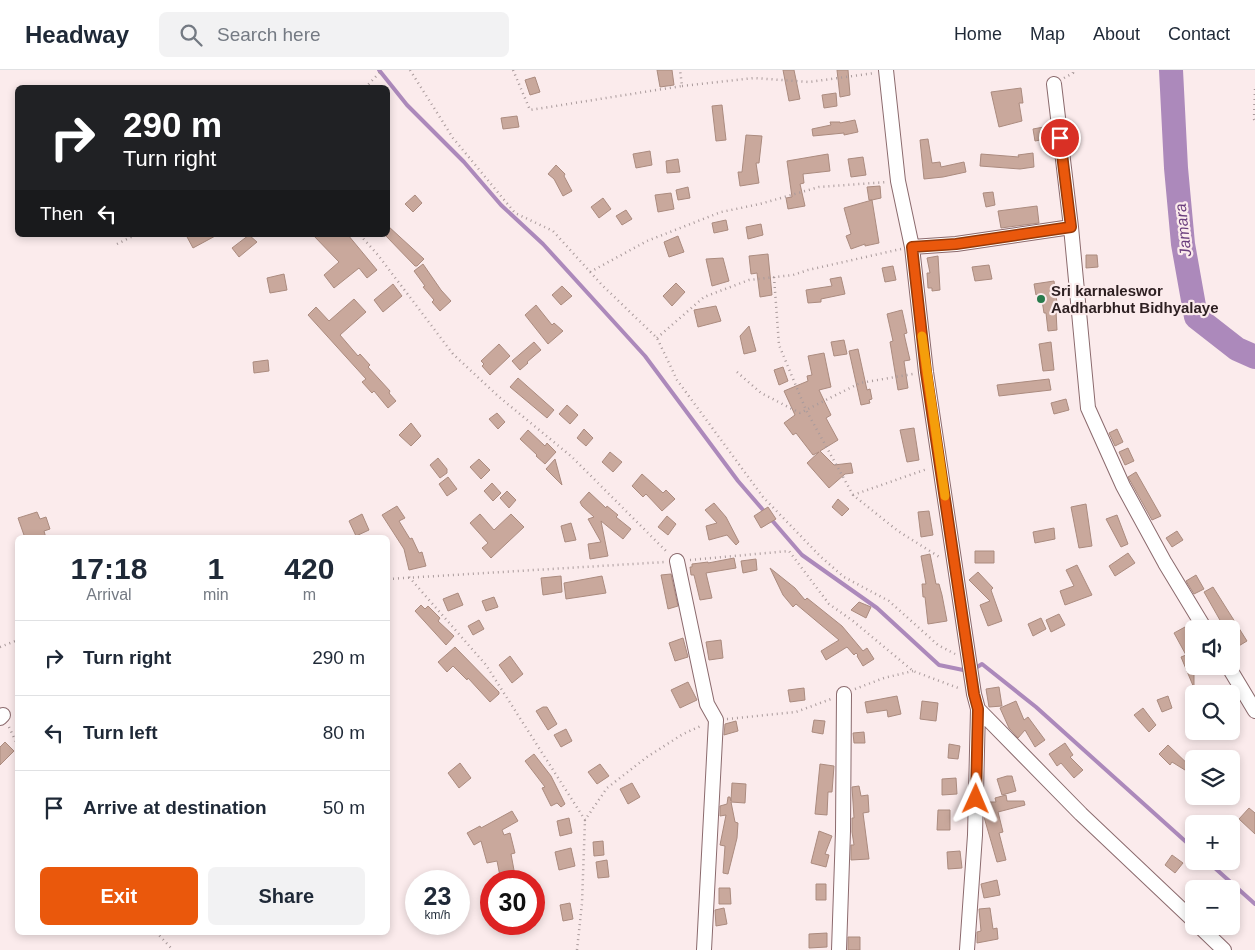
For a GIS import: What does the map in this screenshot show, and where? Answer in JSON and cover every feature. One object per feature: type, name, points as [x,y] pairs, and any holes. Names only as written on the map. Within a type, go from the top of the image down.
[{"type":"street","points":[[886,71],[898,181],[912,247],[926,372],[969,662],[978,709],[975,835],[967,950]]},
{"type":"street","points":[[1054,84],[1071,227],[1088,408],[1123,486],[1165,563],[1200,620]]},
{"type":"street","points":[[912,247],[956,244],[1071,227]]},
{"type":"street","points":[[677,561],[707,704],[716,720],[704,950]]},
{"type":"street","points":[[1233,675],[1255,712]]},
{"type":"street","points":[[839,950],[843,831],[844,694]]},
{"type":"street","points":[[978,709],[1081,814],[1185,912]]},
{"type":"street","points":[[1208,935],[1224,950]]},
{"type":"path","points":[[368,85],[382,70]]},
{"type":"path","points":[[410,70],[452,138],[515,213],[552,231],[590,272],[657,338],[677,380],[763,497],[821,557],[844,577],[890,601],[938,645],[969,662]]},
{"type":"path","points":[[514,70],[530,110],[682,86],[754,78],[809,82],[886,71]]},
{"type":"path","points":[[680,70],[682,86]]},
{"type":"path","points":[[1255,89],[1255,121]]},
{"type":"path","points":[[590,272],[646,241],[721,212],[760,204],[819,187],[898,181]]},
{"type":"path","points":[[117,244],[131,237]]},
{"type":"path","points":[[362,237],[378,255],[453,354],[498,396],[572,456],[677,561]]},
{"type":"path","points":[[657,338],[704,297],[749,280],[793,275],[912,247]]},
{"type":"path","points":[[774,277],[779,345],[806,410],[853,495],[898,531],[955,567]]},
{"type":"path","points":[[737,372],[761,393],[800,413],[860,383],[926,372]]},
{"type":"path","points":[[853,495],[940,465]]},
{"type":"path","points":[[409,577],[486,665],[585,820]]},
{"type":"path","points":[[0,647],[15,641]]},
{"type":"path","points":[[577,950],[582,904],[585,820],[607,788],[646,757],[683,734],[716,720],[796,712],[884,678],[913,671]]},
{"type":"path","points":[[159,935],[173,950]]},
{"type":"building","points":[[657,70],[672,70],[674,85],[660,87]]},
{"type":"building","points":[[783,70],[794,70],[800,99],[789,101]]},
{"type":"building","points":[[837,70],[848,70],[850,95],[840,97]]},
{"type":"building","points":[[535,77],[540,92],[530,95],[525,80]]},
{"type":"building","points":[[1021,88],[1023,103],[1019,103],[1022,121],[999,127],[991,92]]},
{"type":"building","points":[[836,93],[837,106],[824,108],[822,95]]},
{"type":"building","points":[[722,105],[726,140],[716,141],[712,106]]},
{"type":"building","points":[[517,116],[519,127],[503,129],[501,118]]},
{"type":"building","points":[[855,120],[858,132],[844,135],[844,133],[813,136],[812,129],[831,125],[830,122],[840,123]]},
{"type":"building","points":[[1049,126],[1051,138],[1035,141],[1033,129]]},
{"type":"building","points":[[746,135],[762,136],[759,163],[756,163],[759,183],[740,186],[738,172],[742,172]]},
{"type":"building","points":[[928,139],[932,163],[940,162],[941,167],[964,162],[966,172],[924,179],[920,140]]},
{"type":"building","points":[[650,151],[652,165],[636,168],[633,154]]},
{"type":"building","points":[[1033,153],[1034,167],[1020,169],[980,166],[981,154],[1019,157],[1018,155]]},
{"type":"building","points":[[828,154],[830,171],[803,174],[804,183],[800,184],[805,206],[788,209],[786,198],[792,197],[787,161]]},
{"type":"building","points":[[863,157],[866,175],[851,177],[848,159]]},
{"type":"building","points":[[678,159],[680,172],[667,173],[666,161]]},
{"type":"building","points":[[556,165],[565,174],[564,176],[572,191],[563,196],[554,179],[548,174]]},
{"type":"building","points":[[880,186],[881,198],[869,200],[867,187]]},
{"type":"building","points":[[688,187],[690,198],[678,200],[676,190]]},
{"type":"building","points":[[993,192],[995,205],[986,207],[983,193]]},
{"type":"building","points":[[671,193],[674,209],[658,212],[655,195]]},
{"type":"building","points":[[415,195],[422,203],[413,212],[405,204]]},
{"type":"building","points":[[603,198],[611,209],[599,218],[591,207]]},
{"type":"building","points":[[872,200],[879,243],[865,246],[865,244],[851,249],[846,236],[851,234],[844,208]]},
{"type":"building","points":[[1037,206],[1039,223],[1001,228],[998,211]]},
{"type":"building","points":[[626,210],[632,219],[622,225],[616,216]]},
{"type":"building","points":[[726,220],[728,230],[714,233],[712,223]]},
{"type":"building","points":[[761,224],[763,235],[748,239],[746,227]]},
{"type":"building","points":[[390,228],[424,259],[415,266],[387,237],[390,237]]},
{"type":"building","points":[[678,236],[684,252],[669,257],[664,242]]},
{"type":"building","points":[[187,237],[213,237],[193,248]]},
{"type":"building","points":[[246,237],[251,237],[257,242],[239,257],[232,248]]},
{"type":"building","points":[[315,237],[350,237],[377,270],[367,278],[359,268],[334,288],[324,275],[339,262]]},
{"type":"building","points":[[768,254],[772,295],[760,297],[757,273],[751,274],[749,256]]},
{"type":"building","points":[[1086,255],[1097,255],[1098,267],[1086,268]]},
{"type":"building","points":[[938,256],[940,290],[932,291],[932,288],[928,288],[927,273],[930,273],[927,258]]},
{"type":"building","points":[[723,258],[729,281],[712,286],[706,259]]},
{"type":"building","points":[[423,264],[451,301],[440,311],[432,302],[434,300],[423,287],[425,286],[414,271]]},
{"type":"building","points":[[989,265],[992,279],[975,281],[972,267]]},
{"type":"building","points":[[893,266],[896,280],[885,282],[882,268]]},
{"type":"building","points":[[284,274],[287,290],[270,293],[267,278]]},
{"type":"building","points":[[841,277],[845,294],[821,299],[821,302],[808,303],[806,290],[832,286],[830,279]]},
{"type":"building","points":[[1054,281],[1058,310],[1056,311],[1057,330],[1048,331],[1041,294],[1036,295],[1034,284]]},
{"type":"building","points":[[676,283],[685,292],[672,306],[663,296]]},
{"type":"building","points":[[393,284],[402,296],[383,312],[374,300]]},
{"type":"building","points":[[562,286],[572,296],[561,305],[552,295]]},
{"type":"building","points":[[354,299],[366,312],[340,335],[358,356],[360,354],[370,365],[368,367],[390,391],[389,393],[396,401],[388,408],[374,391],[372,393],[362,382],[366,379],[308,315],[316,307],[329,321]]},
{"type":"building","points":[[536,305],[552,325],[554,323],[563,331],[548,344],[525,315]]},
{"type":"building","points":[[716,306],[721,321],[698,327],[694,310]]},
{"type":"building","points":[[902,310],[907,333],[904,334],[910,360],[904,361],[908,388],[898,390],[890,342],[893,341],[887,314]]},
{"type":"building","points":[[749,326],[756,351],[744,354],[740,336]]},
{"type":"building","points":[[844,340],[847,354],[834,356],[831,342]]},
{"type":"building","points":[[534,342],[541,350],[520,370],[512,361]]},
{"type":"building","points":[[1051,342],[1054,370],[1043,371],[1039,344]]},
{"type":"building","points":[[499,344],[510,356],[490,375],[482,366],[484,364],[481,361]]},
{"type":"building","points":[[858,349],[867,390],[870,389],[872,399],[869,400],[870,403],[861,405],[849,351]]},
{"type":"building","points":[[824,353],[831,387],[819,390],[831,415],[826,418],[838,440],[820,451],[834,465],[851,463],[853,473],[845,474],[829,488],[807,463],[819,452],[813,455],[796,433],[793,435],[784,423],[795,415],[784,391],[808,381],[807,376],[812,375],[808,356]]},
{"type":"building","points":[[268,360],[269,371],[254,373],[253,362]]},
{"type":"building","points":[[783,367],[788,381],[779,385],[774,370]]},
{"type":"building","points":[[518,378],[554,410],[547,418],[510,387]]},
{"type":"building","points":[[1049,379],[1051,390],[999,396],[997,385]]},
{"type":"building","points":[[1066,399],[1069,410],[1054,414],[1051,403]]},
{"type":"building","points":[[567,405],[578,415],[570,424],[559,414]]},
{"type":"building","points":[[497,413],[505,422],[498,429],[489,419]]},
{"type":"building","points":[[411,423],[421,436],[411,446],[399,435]]},
{"type":"building","points":[[914,428],[919,460],[907,462],[900,430]]},
{"type":"building","points":[[584,429],[593,438],[586,446],[577,438]]},
{"type":"building","points":[[1117,429],[1123,442],[1115,446],[1109,433]]},
{"type":"building","points":[[528,430],[545,446],[547,443],[556,452],[545,464],[520,439]]},
{"type":"building","points":[[1128,448],[1134,461],[1125,465],[1119,452]]},
{"type":"building","points":[[610,452],[622,462],[613,472],[602,462]]},
{"type":"building","points":[[438,458],[447,469],[447,473],[440,478],[430,465]]},
{"type":"building","points":[[479,459],[490,470],[481,479],[470,467]]},
{"type":"building","points":[[555,459],[562,485],[546,469]]},
{"type":"building","points":[[1136,472],[1161,516],[1152,520],[1128,477]]},
{"type":"building","points":[[642,474],[663,493],[666,490],[675,499],[662,511],[646,494],[643,497],[632,486]]},
{"type":"building","points":[[448,477],[457,489],[447,496],[439,484]]},
{"type":"building","points":[[492,483],[501,493],[493,501],[484,491]]},
{"type":"building","points":[[507,491],[516,500],[509,508],[500,498]]},
{"type":"building","points":[[589,492],[606,508],[607,506],[618,515],[616,517],[631,529],[623,539],[601,521],[608,556],[590,559],[588,544],[601,542],[588,519],[594,517],[580,502]]},
{"type":"building","points":[[838,499],[849,509],[842,516],[832,507]]},
{"type":"building","points":[[714,503],[726,517],[739,542],[736,545],[727,535],[709,540],[706,526],[717,523],[705,510]]},
{"type":"building","points":[[1086,504],[1092,546],[1079,548],[1071,507]]},
{"type":"building","points":[[397,506],[405,518],[399,521],[410,539],[412,538],[419,553],[422,552],[426,566],[409,570],[404,549],[382,515]]},
{"type":"building","points":[[768,507],[776,519],[761,528],[754,516]]},
{"type":"building","points":[[929,511],[933,535],[921,537],[918,512]]},
{"type":"building","points":[[37,512],[40,519],[46,517],[50,529],[44,531],[45,535],[24,535],[18,518]]},
{"type":"building","points":[[362,514],[369,530],[356,535],[349,521]]},
{"type":"building","points":[[480,514],[494,530],[511,514],[524,527],[491,558],[482,548],[488,543],[470,523]]},
{"type":"building","points":[[1117,515],[1128,544],[1121,547],[1106,519]]},
{"type":"building","points":[[667,516],[676,524],[668,535],[658,527]]},
{"type":"building","points":[[571,523],[576,540],[565,542],[561,526]]},
{"type":"building","points":[[1054,528],[1055,539],[1035,543],[1033,532]]},
{"type":"building","points":[[1177,531],[1183,540],[1172,547],[1166,538]]},
{"type":"building","points":[[975,551],[994,551],[994,563],[975,563]]},
{"type":"building","points":[[1128,553],[1135,563],[1115,576],[1109,566]]},
{"type":"building","points":[[930,554],[936,584],[939,584],[947,621],[928,624],[925,597],[923,597],[922,584],[926,584],[921,556]]},
{"type":"building","points":[[734,558],[736,568],[706,573],[712,598],[700,600],[694,575],[691,575],[690,567],[692,567],[692,564]]},
{"type":"building","points":[[756,559],[757,570],[743,573],[741,561]]},
{"type":"building","points":[[1077,565],[1092,595],[1065,605],[1060,591],[1074,586],[1066,570]]},
{"type":"building","points":[[770,568],[795,588],[805,600],[807,598],[842,626],[863,651],[867,648],[874,659],[863,666],[858,655],[856,653],[854,655],[847,647],[826,660],[821,651],[839,640],[796,604],[793,607],[783,595]]},
{"type":"building","points":[[978,572],[993,588],[991,590],[1002,621],[988,626],[980,605],[990,601],[969,580]]},
{"type":"building","points":[[671,574],[678,606],[668,609],[661,575]]},
{"type":"building","points":[[1196,575],[1204,589],[1194,594],[1186,581]]},
{"type":"building","points":[[561,576],[562,592],[543,595],[541,578]]},
{"type":"building","points":[[602,576],[606,593],[566,599],[564,583]]},
{"type":"building","points":[[1213,587],[1234,620],[1220,620],[1204,592]]},
{"type":"building","points":[[458,593],[463,605],[448,611],[443,599]]},
{"type":"building","points":[[494,597],[498,607],[486,611],[482,601]]},
{"type":"building","points":[[859,602],[871,607],[866,618],[851,610]]},
{"type":"building","points":[[421,605],[425,609],[428,606],[440,618],[438,621],[454,636],[446,645],[415,611]]},
{"type":"building","points":[[1059,614],[1065,625],[1051,632],[1046,620]]},
{"type":"building","points":[[1041,618],[1046,629],[1033,636],[1028,624]]},
{"type":"building","points":[[479,620],[484,629],[473,635],[468,626]]},
{"type":"building","points":[[1185,627],[1185,653],[1174,633]]},
{"type":"building","points":[[1240,630],[1247,641],[1240,645]]},
{"type":"building","points":[[683,638],[688,657],[675,661],[669,643]]},
{"type":"building","points":[[721,640],[723,658],[709,660],[706,642]]},
{"type":"building","points":[[455,647],[499,692],[490,702],[468,678],[467,680],[453,666],[447,672],[438,662]]},
{"type":"building","points":[[1185,655],[1185,667],[1181,657]]},
{"type":"building","points":[[510,656],[523,674],[512,683],[499,665]]},
{"type":"building","points":[[1189,675],[1194,675],[1193,685]]},
{"type":"building","points":[[688,682],[697,700],[680,708],[671,690]]},
{"type":"building","points":[[999,687],[1002,706],[989,707],[986,689]]},
{"type":"building","points":[[804,688],[805,700],[790,702],[788,690]]},
{"type":"building","points":[[897,696],[901,714],[888,717],[887,710],[867,713],[865,702]]},
{"type":"building","points":[[1168,696],[1172,708],[1162,712],[1157,700]]},
{"type":"building","points":[[922,701],[938,703],[936,721],[920,719]]},
{"type":"building","points":[[1016,701],[1024,720],[1028,717],[1045,740],[1035,747],[1025,730],[1018,738],[1009,728],[1000,708]]},
{"type":"building","points":[[547,707],[557,724],[548,730],[536,711]]},
{"type":"building","points":[[1143,708],[1156,725],[1149,732],[1134,715]]},
{"type":"building","points":[[814,720],[825,721],[823,734],[812,732]]},
{"type":"building","points":[[736,721],[738,731],[724,735],[725,724]]},
{"type":"building","points":[[566,729],[572,741],[561,747],[554,735]]},
{"type":"building","points":[[864,732],[865,743],[854,743],[853,733]]},
{"type":"building","points":[[5,742],[14,751],[0,765],[0,747]]},
{"type":"building","points":[[1065,743],[1073,755],[1070,757],[1083,770],[1074,778],[1061,763],[1057,766],[1049,754]]},
{"type":"building","points":[[949,744],[960,746],[958,759],[948,758]]},
{"type":"building","points":[[1168,745],[1185,761],[1185,770],[1172,762],[1170,765],[1159,754]]},
{"type":"building","points":[[534,754],[551,776],[565,804],[561,807],[557,803],[551,806],[542,788],[545,787],[525,761]]},
{"type":"building","points":[[460,763],[471,778],[459,788],[448,773]]},
{"type":"building","points":[[600,764],[609,776],[597,784],[588,772]]},
{"type":"building","points":[[820,764],[834,766],[832,792],[828,792],[827,815],[815,814]]},
{"type":"building","points":[[1012,776],[1016,791],[1002,795],[997,779]]},
{"type":"building","points":[[956,778],[957,794],[942,795],[942,779]]},
{"type":"building","points":[[632,783],[640,797],[628,804],[620,789]]},
{"type":"building","points":[[732,783],[746,784],[745,803],[731,802],[735,822],[738,823],[737,838],[728,874],[723,873],[725,846],[720,845],[726,815],[720,816],[720,806],[727,804],[728,797],[730,797],[731,801]]},
{"type":"building","points":[[859,786],[861,796],[868,795],[869,812],[863,813],[869,859],[851,860],[851,845],[854,845],[852,832],[852,818],[854,818],[852,787]]},
{"type":"building","points":[[1006,795],[1007,801],[1024,801],[1025,805],[998,812],[1003,832],[999,833],[1006,860],[997,862],[984,817],[985,802],[996,802],[995,798]]},
{"type":"building","points":[[1249,808],[1255,813],[1255,834],[1240,820]]},
{"type":"building","points":[[938,810],[950,810],[950,830],[937,830]]},
{"type":"building","points":[[512,811],[518,821],[502,830],[504,835],[510,833],[515,853],[511,854],[514,870],[499,870],[497,861],[487,863],[481,841],[474,845],[467,833],[480,826],[481,828]]},
{"type":"building","points":[[569,818],[572,833],[560,836],[557,821]]},
{"type":"building","points":[[819,831],[832,836],[825,854],[829,855],[826,867],[811,863]]},
{"type":"building","points":[[603,841],[604,855],[594,856],[593,842]]},
{"type":"building","points":[[571,848],[575,866],[559,870],[555,852]]},
{"type":"building","points":[[960,851],[962,868],[948,869],[947,852]]},
{"type":"building","points":[[1172,855],[1183,863],[1175,873],[1165,865]]},
{"type":"building","points":[[607,860],[609,877],[598,878],[596,862]]},
{"type":"building","points":[[997,880],[1000,895],[984,898],[981,884]]},
{"type":"building","points":[[816,884],[826,884],[826,900],[816,900]]},
{"type":"building","points":[[719,888],[730,888],[731,904],[719,904]]},
{"type":"building","points":[[570,903],[573,919],[563,921],[560,905]]},
{"type":"building","points":[[724,908],[727,924],[716,926],[715,910]]},
{"type":"building","points":[[990,908],[993,929],[997,928],[998,939],[977,943],[977,932],[981,931],[979,909]]},
{"type":"building","points":[[827,933],[827,947],[809,948],[809,934]]},
{"type":"building","points":[[848,937],[860,937],[860,950],[848,950]]},
{"type":"waterway","points":[[379,70],[407,105],[464,162],[501,205],[543,244],[645,356],[738,481],[802,555],[877,608],[939,665],[968,671]]},
{"type":"waterway","name":"Jamara","points":[[1171,70],[1176,168],[1183,244],[1196,317],[1237,349],[1255,357]]},
{"type":"waterway","points":[[974,669],[982,664],[1036,707],[1185,841]]},
{"type":"waterway","points":[[1217,870],[1255,904]]},
{"type":"slow traffic","points":[[922,336],[945,496]]},
{"type":"place","name":"Sri karnaleswor Aadharbhut Bidhyalaye","points":[[1041,299]]},
{"type":"route","points":[[976,799],[978,709],[974,694],[926,372],[912,247],[956,244],[1071,227],[1060,138]]}]
